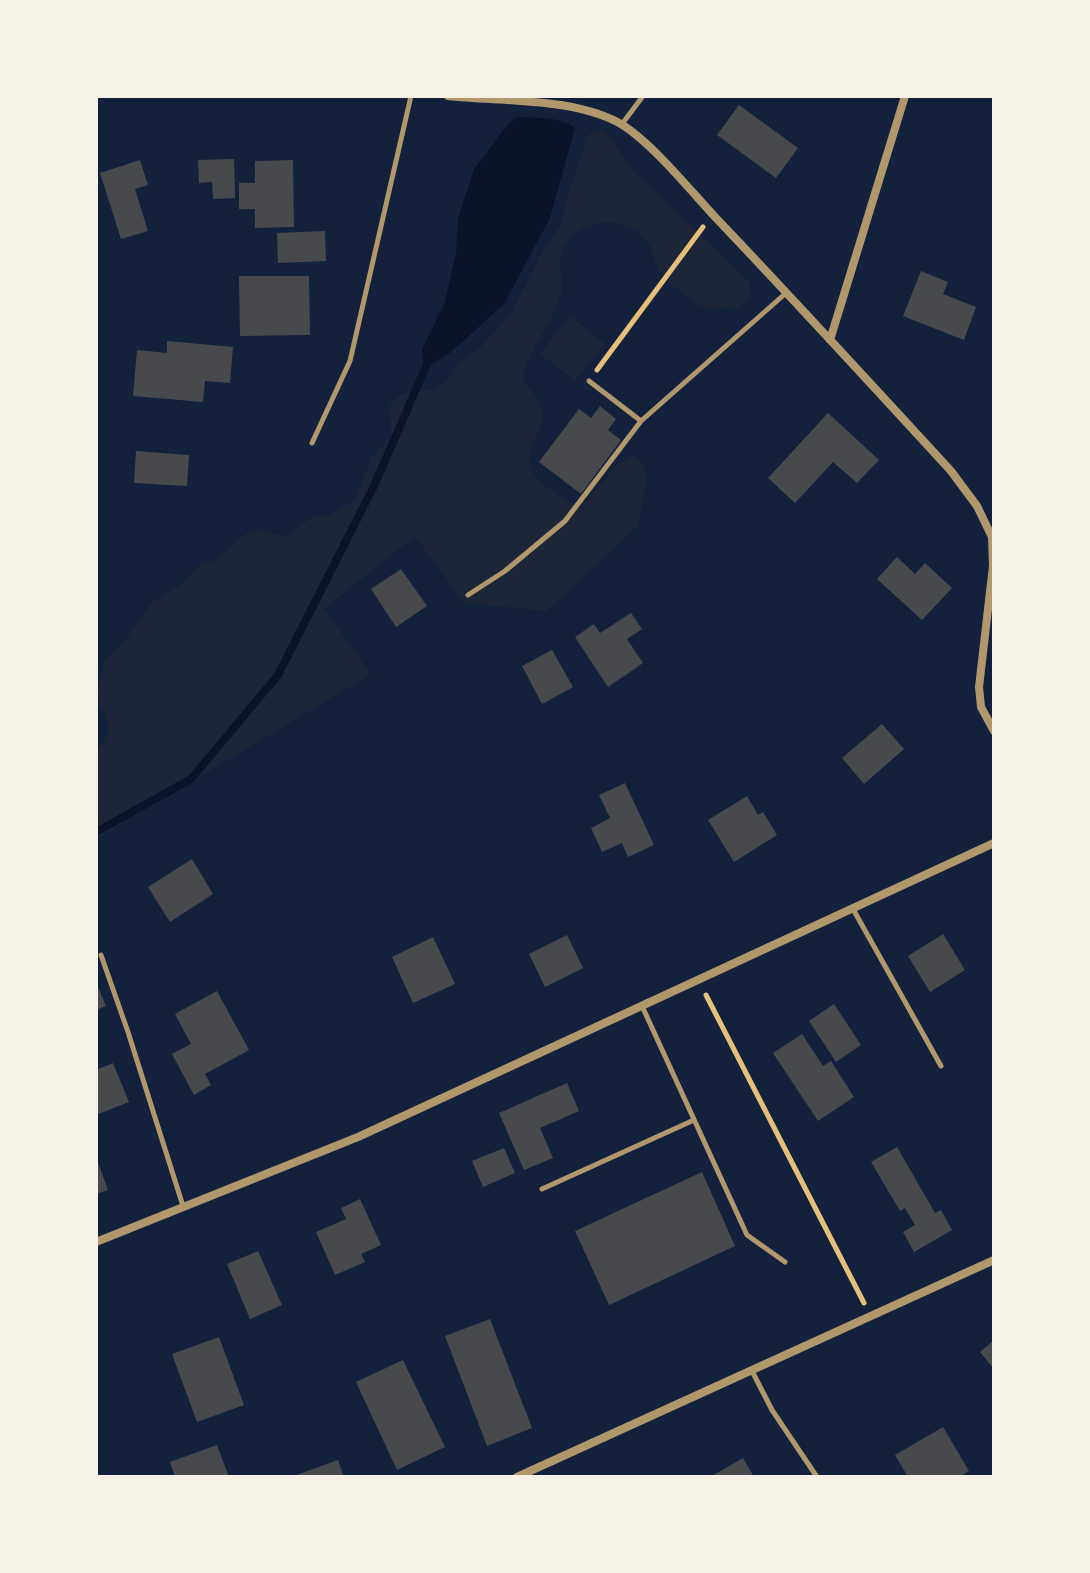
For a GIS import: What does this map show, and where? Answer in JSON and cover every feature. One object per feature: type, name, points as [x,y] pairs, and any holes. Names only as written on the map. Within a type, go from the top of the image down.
[{"type":"street","points":[[448,96],[564,106],[588,111],[621,125],[645,145],[712,214],[951,471],[977,506],[992,537],[993,566],[979,687],[981,707],[994,731]]},
{"type":"street","points":[[830,340],[905,96]]},
{"type":"street","points":[[96,1242],[358,1137],[994,843]]},
{"type":"street","points":[[517,1477],[994,1260]]},
{"type":"lane","points":[[312,443],[350,361],[411,96]]},
{"type":"lane","points":[[621,125],[643,96]]},
{"type":"lane","points":[[468,595],[505,571],[565,521],[641,421],[787,293]]},
{"type":"lane","points":[[589,381],[641,421]]},
{"type":"lane","points":[[853,908],[941,1066]]},
{"type":"lane","points":[[101,955],[183,1207]]},
{"type":"lane","points":[[642,1006],[747,1235],[785,1262]]},
{"type":"lane","points":[[542,1189],[694,1120]]},
{"type":"lane","points":[[752,1371],[772,1410],[817,1477]]},
{"type":"path","points":[[589,381],[712,214]]},
{"type":"path","points":[[698,980],[871,1317]]},
{"type":"shaded area","points":[[517,117],[555,120],[575,128],[550,218],[504,304],[450,353],[424,369],[422,349],[445,302],[456,252],[458,218],[474,169],[508,124]]},
{"type":"shaded area","points":[[603,130],[630,168],[749,281],[750,297],[739,307],[703,307],[660,273],[649,244],[640,234],[617,223],[604,222],[580,230],[563,249],[560,297],[529,358],[523,380],[539,400],[543,415],[530,453],[531,468],[546,486],[580,509],[616,466],[633,455],[644,465],[647,480],[638,526],[547,611],[464,603],[415,536],[324,609],[371,674],[96,839],[96,749],[109,732],[97,689],[105,659],[126,639],[153,601],[179,586],[201,563],[212,563],[247,533],[260,528],[288,536],[313,516],[328,516],[355,500],[371,458],[391,437],[390,405],[402,394],[434,389],[447,381],[454,367],[480,348],[510,316],[544,249],[561,225],[568,194],[589,134]]},
{"type":"shaded area","points":[[570,316],[605,344],[575,381],[540,354]]},
{"type":"building","points":[[739,105],[798,148],[776,178],[717,135]]},
{"type":"building","points":[[234,159],[235,198],[213,199],[212,182],[199,183],[198,160]]},
{"type":"building","points":[[140,160],[148,185],[135,189],[148,231],[121,239],[100,173]]},
{"type":"building","points":[[293,160],[294,227],[255,228],[255,209],[239,209],[239,183],[255,183],[255,161]]},
{"type":"building","points":[[325,231],[326,261],[278,263],[277,233]]},
{"type":"building","points":[[921,271],[948,282],[943,294],[976,307],[964,340],[903,316]]},
{"type":"building","points":[[239,276],[309,276],[310,335],[240,336]]},
{"type":"building","points":[[167,341],[233,347],[230,383],[205,381],[203,402],[133,396],[137,350],[167,353]]},
{"type":"building","points":[[600,406],[616,419],[608,430],[621,440],[581,494],[539,462],[579,409],[591,418]]},
{"type":"building","points":[[828,413],[879,460],[857,483],[833,462],[795,503],[768,478]]},
{"type":"building","points":[[136,451],[189,455],[187,486],[134,483]]},
{"type":"building","points":[[897,557],[915,574],[925,563],[952,588],[922,620],[877,579]]},
{"type":"building","points":[[401,569],[427,606],[396,627],[371,589]]},
{"type":"building","points":[[631,613],[642,629],[627,639],[643,663],[608,687],[575,637],[594,624],[600,633]]},
{"type":"building","points":[[552,650],[573,687],[542,704],[522,666]]},
{"type":"building","points":[[882,724],[904,749],[864,784],[842,758]]},
{"type":"building","points":[[625,783],[654,845],[628,857],[622,843],[602,852],[591,828],[610,818],[599,795]]},
{"type":"building","points":[[747,796],[758,815],[763,812],[777,835],[734,862],[708,820]]},
{"type":"building","points":[[192,859],[213,894],[170,922],[148,887]]},
{"type":"building","points":[[943,934],[965,970],[930,992],[908,956]]},
{"type":"building","points":[[567,935],[583,968],[545,987],[529,954]]},
{"type":"building","points":[[433,937],[455,984],[413,1003],[392,957]]},
{"type":"building","points":[[96,982],[106,1006],[96,1010]]},
{"type":"building","points":[[217,991],[249,1050],[205,1074],[211,1085],[194,1095],[172,1054],[191,1044],[175,1014]]},
{"type":"building","points":[[834,1004],[861,1045],[836,1062],[809,1021]]},
{"type":"building","points":[[802,1034],[823,1066],[831,1061],[854,1097],[818,1121],[773,1053]]},
{"type":"building","points":[[113,1063],[129,1102],[96,1115],[96,1070]]},
{"type":"building","points":[[567,1083],[579,1111],[540,1128],[553,1158],[524,1170],[499,1113]]},
{"type":"building","points":[[897,1147],[935,1213],[941,1210],[952,1230],[914,1252],[903,1232],[915,1225],[905,1208],[900,1211],[871,1162]]},
{"type":"building","points":[[504,1148],[515,1173],[483,1187],[472,1161]]},
{"type":"building","points":[[96,1157],[108,1190],[96,1194]]},
{"type":"building","points":[[702,1172],[735,1246],[609,1305],[575,1231]]},
{"type":"building","points":[[360,1199],[381,1245],[361,1254],[365,1262],[335,1275],[316,1232],[346,1219],[341,1208]]},
{"type":"building","points":[[258,1251],[282,1305],[250,1319],[227,1264]]},
{"type":"building","points":[[490,1319],[532,1428],[487,1446],[445,1336]]},
{"type":"building","points":[[219,1337],[244,1405],[197,1422],[172,1354]]},
{"type":"building","points":[[994,1340],[994,1369],[980,1352]]},
{"type":"building","points":[[403,1360],[445,1447],[397,1470],[356,1382]]},
{"type":"building","points":[[943,1427],[969,1471],[959,1477],[908,1477],[895,1455]]},
{"type":"building","points":[[217,1445],[229,1477],[175,1477],[170,1462]]},
{"type":"building","points":[[743,1458],[754,1477],[710,1477]]},
{"type":"building","points":[[338,1460],[344,1477],[291,1477]]},
{"type":"waterway","points":[[96,832],[191,779],[278,675],[373,488],[428,362]]}]
